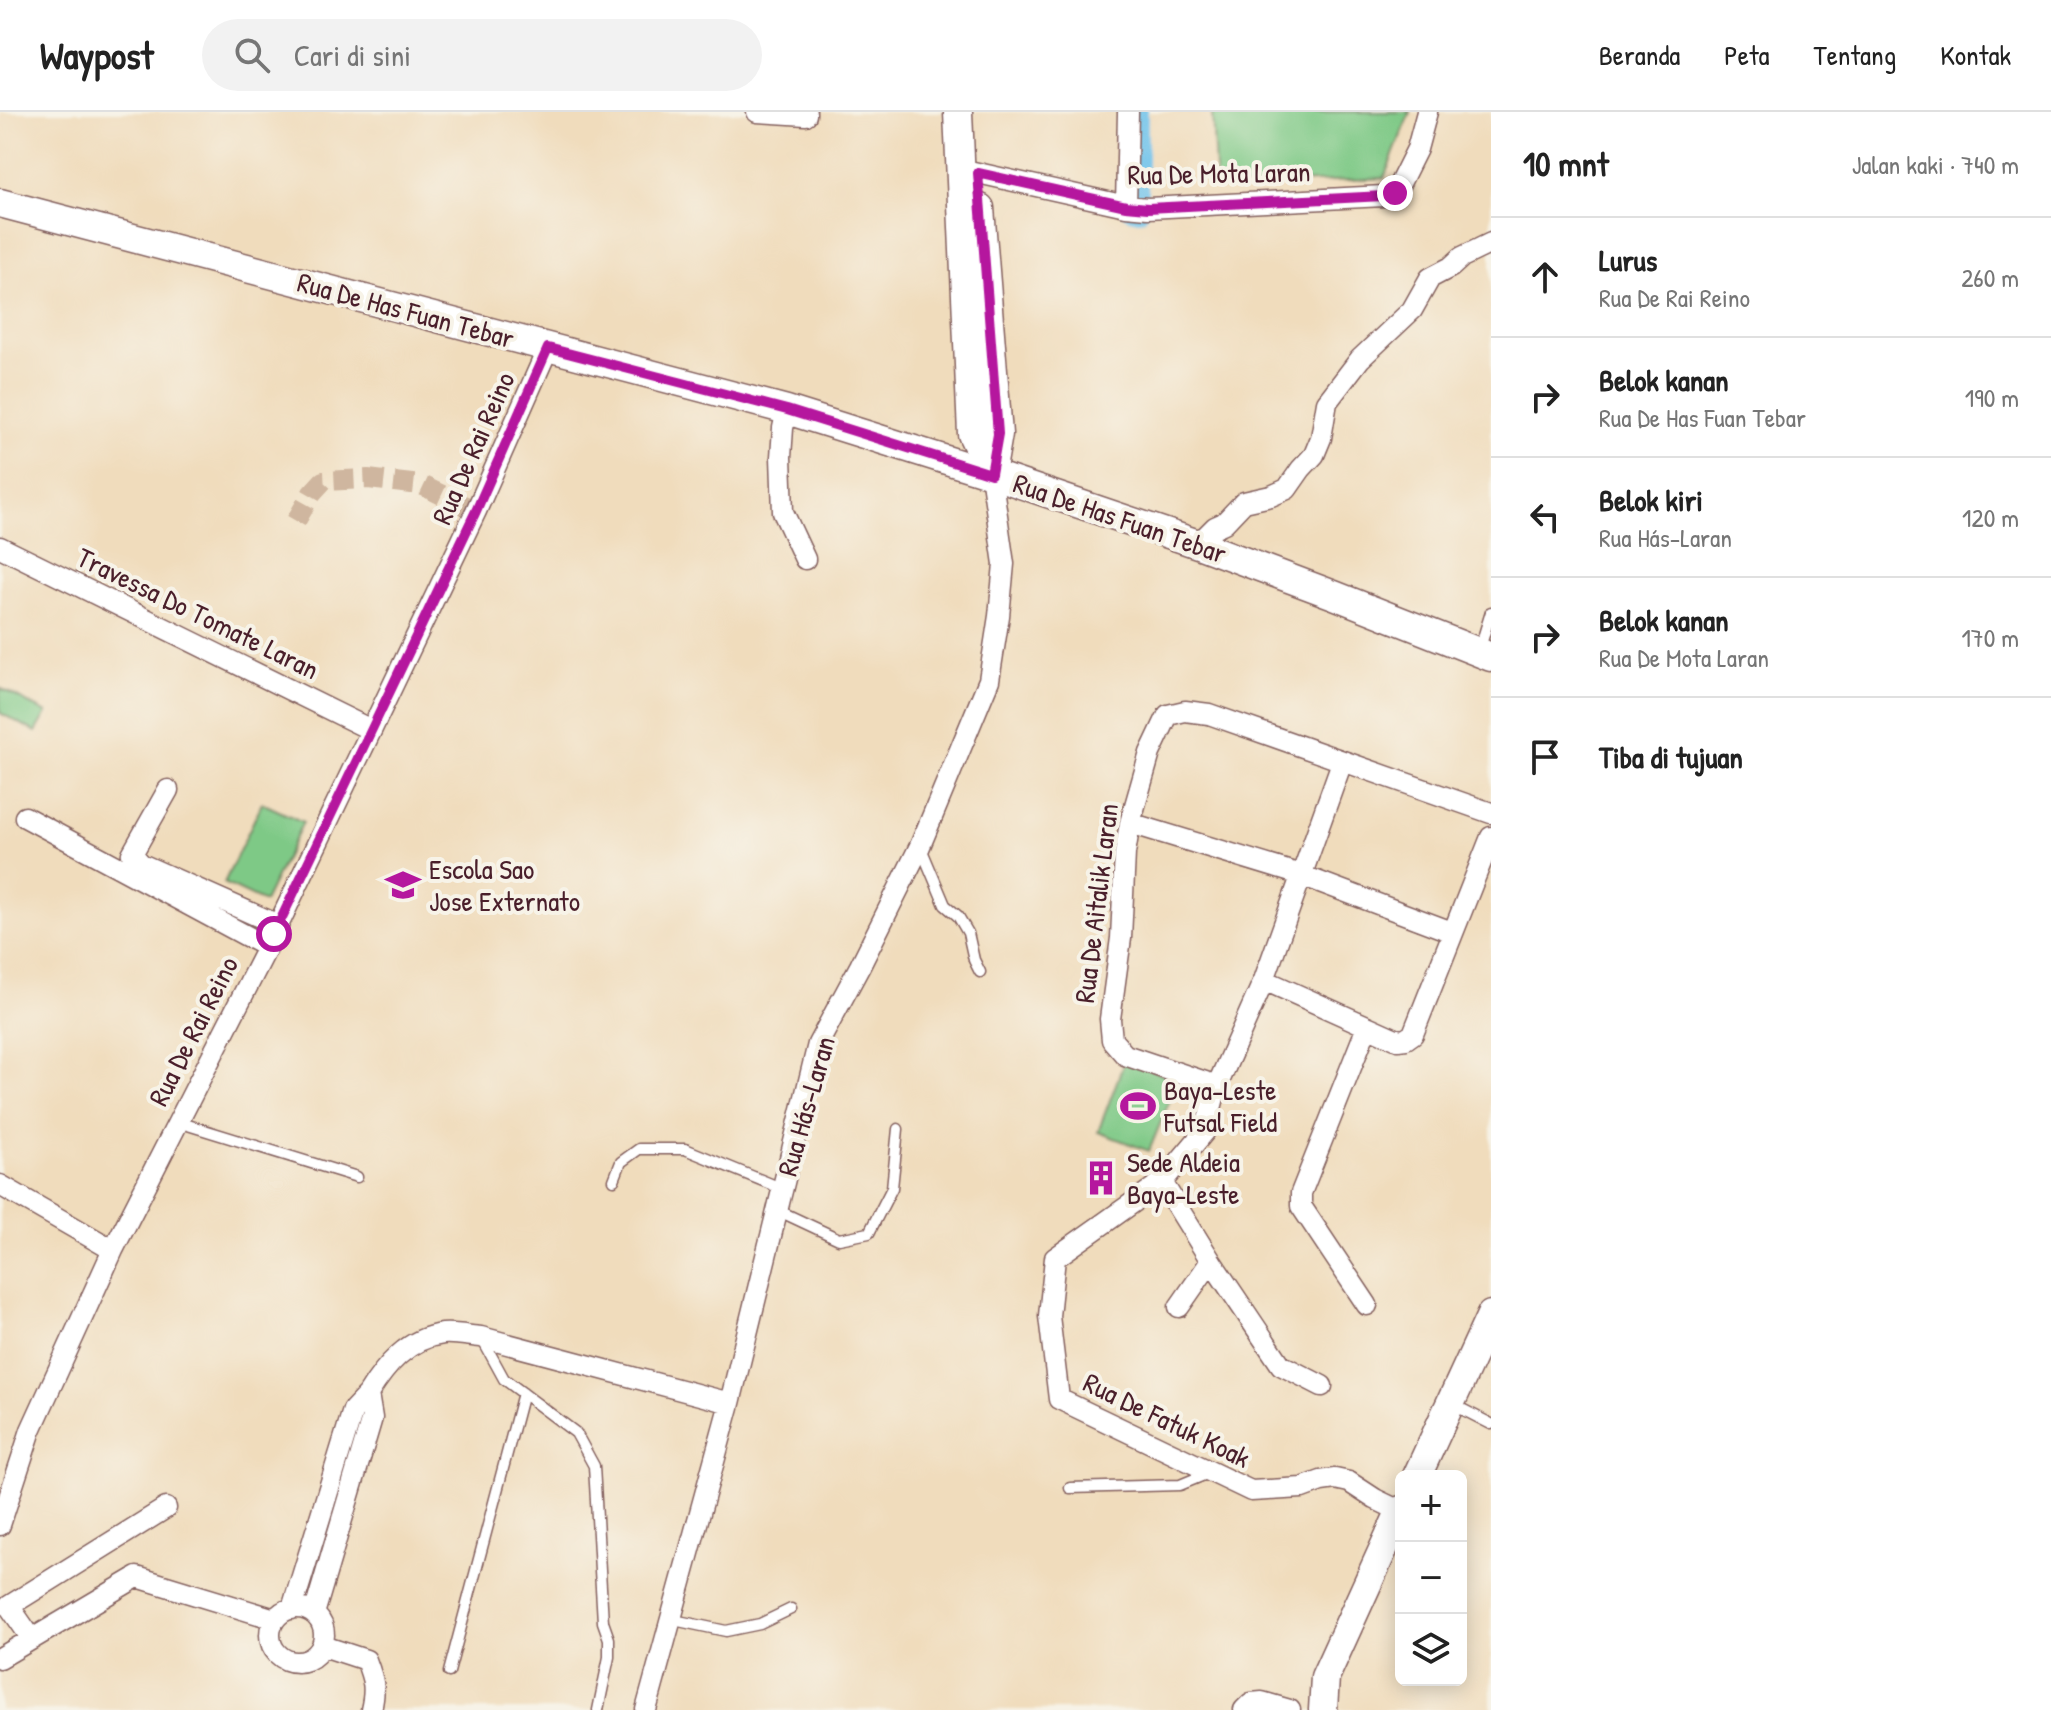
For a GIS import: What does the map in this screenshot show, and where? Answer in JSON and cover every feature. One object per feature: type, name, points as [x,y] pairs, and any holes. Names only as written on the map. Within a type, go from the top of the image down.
[{"type":"street","points":[[757,112],[806,115],[806,112]]},
{"type":"street","name":"Rua Hás-Laran","points":[[958,112],[969,171]]},
{"type":"street","name":"Rua Hás-Laran","points":[[646,1710],[730,1403],[818,1044],[920,846],[989,680],[1004,564],[991,474],[972,434],[969,171],[976,112]]},
{"type":"street","points":[[1126,206],[1128,112]]},
{"type":"street","name":"Rua De Mota Laran","points":[[969,171],[1126,206],[1148,208],[1368,197],[1395,193],[1417,149],[1427,112]]},
{"type":"street","name":"Rua De Has Fuan Tebar","points":[[0,203],[787,410],[1198,544],[1485,655]]},
{"type":"street","points":[[1198,544],[1244,502],[1287,489],[1314,455],[1321,438],[1327,402],[1360,359],[1412,310],[1430,278],[1491,243]]},
{"type":"street","name":"Rua De Rai Reino","points":[[0,1525],[31,1430],[113,1250],[278,925],[476,511],[548,348]]},
{"type":"street","points":[[787,410],[781,457],[783,512],[805,559]]},
{"type":"street","name":"Travessa Do Tomate Laran","points":[[0,547],[371,730]]},
{"type":"street","name":"Rua De Aitalik Laran","points":[[1217,1086],[1125,1055],[1112,1040],[1110,1019],[1121,938],[1125,853],[1130,823],[1150,753],[1168,715],[1185,711],[1209,714],[1491,813]]},
{"type":"street","name":"Rua De Fatuk Koak","points":[[1342,762],[1264,980],[1217,1086],[1205,1131],[1162,1182],[1055,1258],[1049,1316],[1059,1399],[1251,1491],[1302,1488],[1335,1479],[1349,1482],[1395,1507]]},
{"type":"street","points":[[168,790],[132,854],[141,864],[278,925]]},
{"type":"street","points":[[25,817],[267,947]]},
{"type":"street","points":[[1130,823],[1301,875],[1452,932]]},
{"type":"street","points":[[1264,980],[1398,1040],[1406,1039],[1413,1034],[1491,837]]},
{"type":"street","points":[[1367,1027],[1301,1193],[1301,1206],[1367,1305]]},
{"type":"street","points":[[1162,1182],[1281,1365],[1322,1386]]},
{"type":"street","points":[[0,1185],[113,1250]]},
{"type":"street","points":[[1179,1307],[1211,1261]]},
{"type":"street","points":[[1420,1470],[1491,1315]]},
{"type":"street","points":[[0,1658],[137,1577],[284,1614],[304,1609],[314,1614],[324,1629],[323,1646],[313,1658],[298,1662],[284,1659],[273,1648],[270,1633],[284,1614],[353,1410],[384,1369],[412,1344],[443,1334],[481,1337],[730,1403]]},
{"type":"street","points":[[314,1614],[372,1418],[368,1394]]},
{"type":"street","points":[[32,1639],[9,1606],[166,1508]]},
{"type":"street","points":[[1323,1710],[1325,1677],[1395,1523]]},
{"type":"street","points":[[323,1646],[366,1660],[374,1680],[371,1710]]},
{"type":"street","points":[[1244,1710],[1251,1703],[1262,1702],[1290,1710]]},
{"type":"lane","points":[[1485,655],[1491,612]]},
{"type":"lane","points":[[920,846],[945,905],[958,916],[968,933],[980,972]]},
{"type":"lane","points":[[178,1122],[357,1177]]},
{"type":"lane","points":[[777,1210],[839,1239],[869,1233],[892,1188],[898,1129]]},
{"type":"lane","points":[[614,1180],[621,1162],[639,1149],[685,1149],[783,1189]]},
{"type":"lane","points":[[481,1337],[504,1379],[576,1433],[594,1466],[603,1622],[609,1639],[609,1657],[598,1710]]},
{"type":"lane","points":[[449,1672],[523,1393]]},
{"type":"lane","points":[[1450,1403],[1491,1424]]},
{"type":"lane","points":[[1070,1488],[1180,1485],[1211,1473]]},
{"type":"lane","points":[[669,1619],[726,1631],[760,1624],[791,1609]]},
{"type":"green space","points":[[1212,112],[1410,112],[1384,178],[1216,188]]},
{"type":"green space","points":[[0,688],[47,713],[36,732],[0,713]]},
{"type":"green space","points":[[262,803],[303,822],[264,902],[224,883]]},
{"type":"green space","name":"Baya-Leste Futsal Field","points":[[1125,1060],[1178,1080],[1149,1151],[1098,1132]]},
{"type":"waterway","points":[[1130,210],[1139,212],[1139,112]]},
{"type":"tunnel","points":[[296,521],[312,493],[323,481],[368,479],[421,485],[476,511]]},
{"type":"place","name":"Escola Sao Jose Externato","points":[[403,885]]},
{"type":"place","name":"Baya-Leste Futsal Field","points":[[1138,1106]]},
{"type":"place","name":"Sede Aldeia Baya-Leste","points":[[1101,1178]]},
{"type":"route","points":[[274,934],[476,511],[548,348],[787,410],[991,474],[998,434],[978,173],[1126,206],[1148,208],[1395,193]]}]
